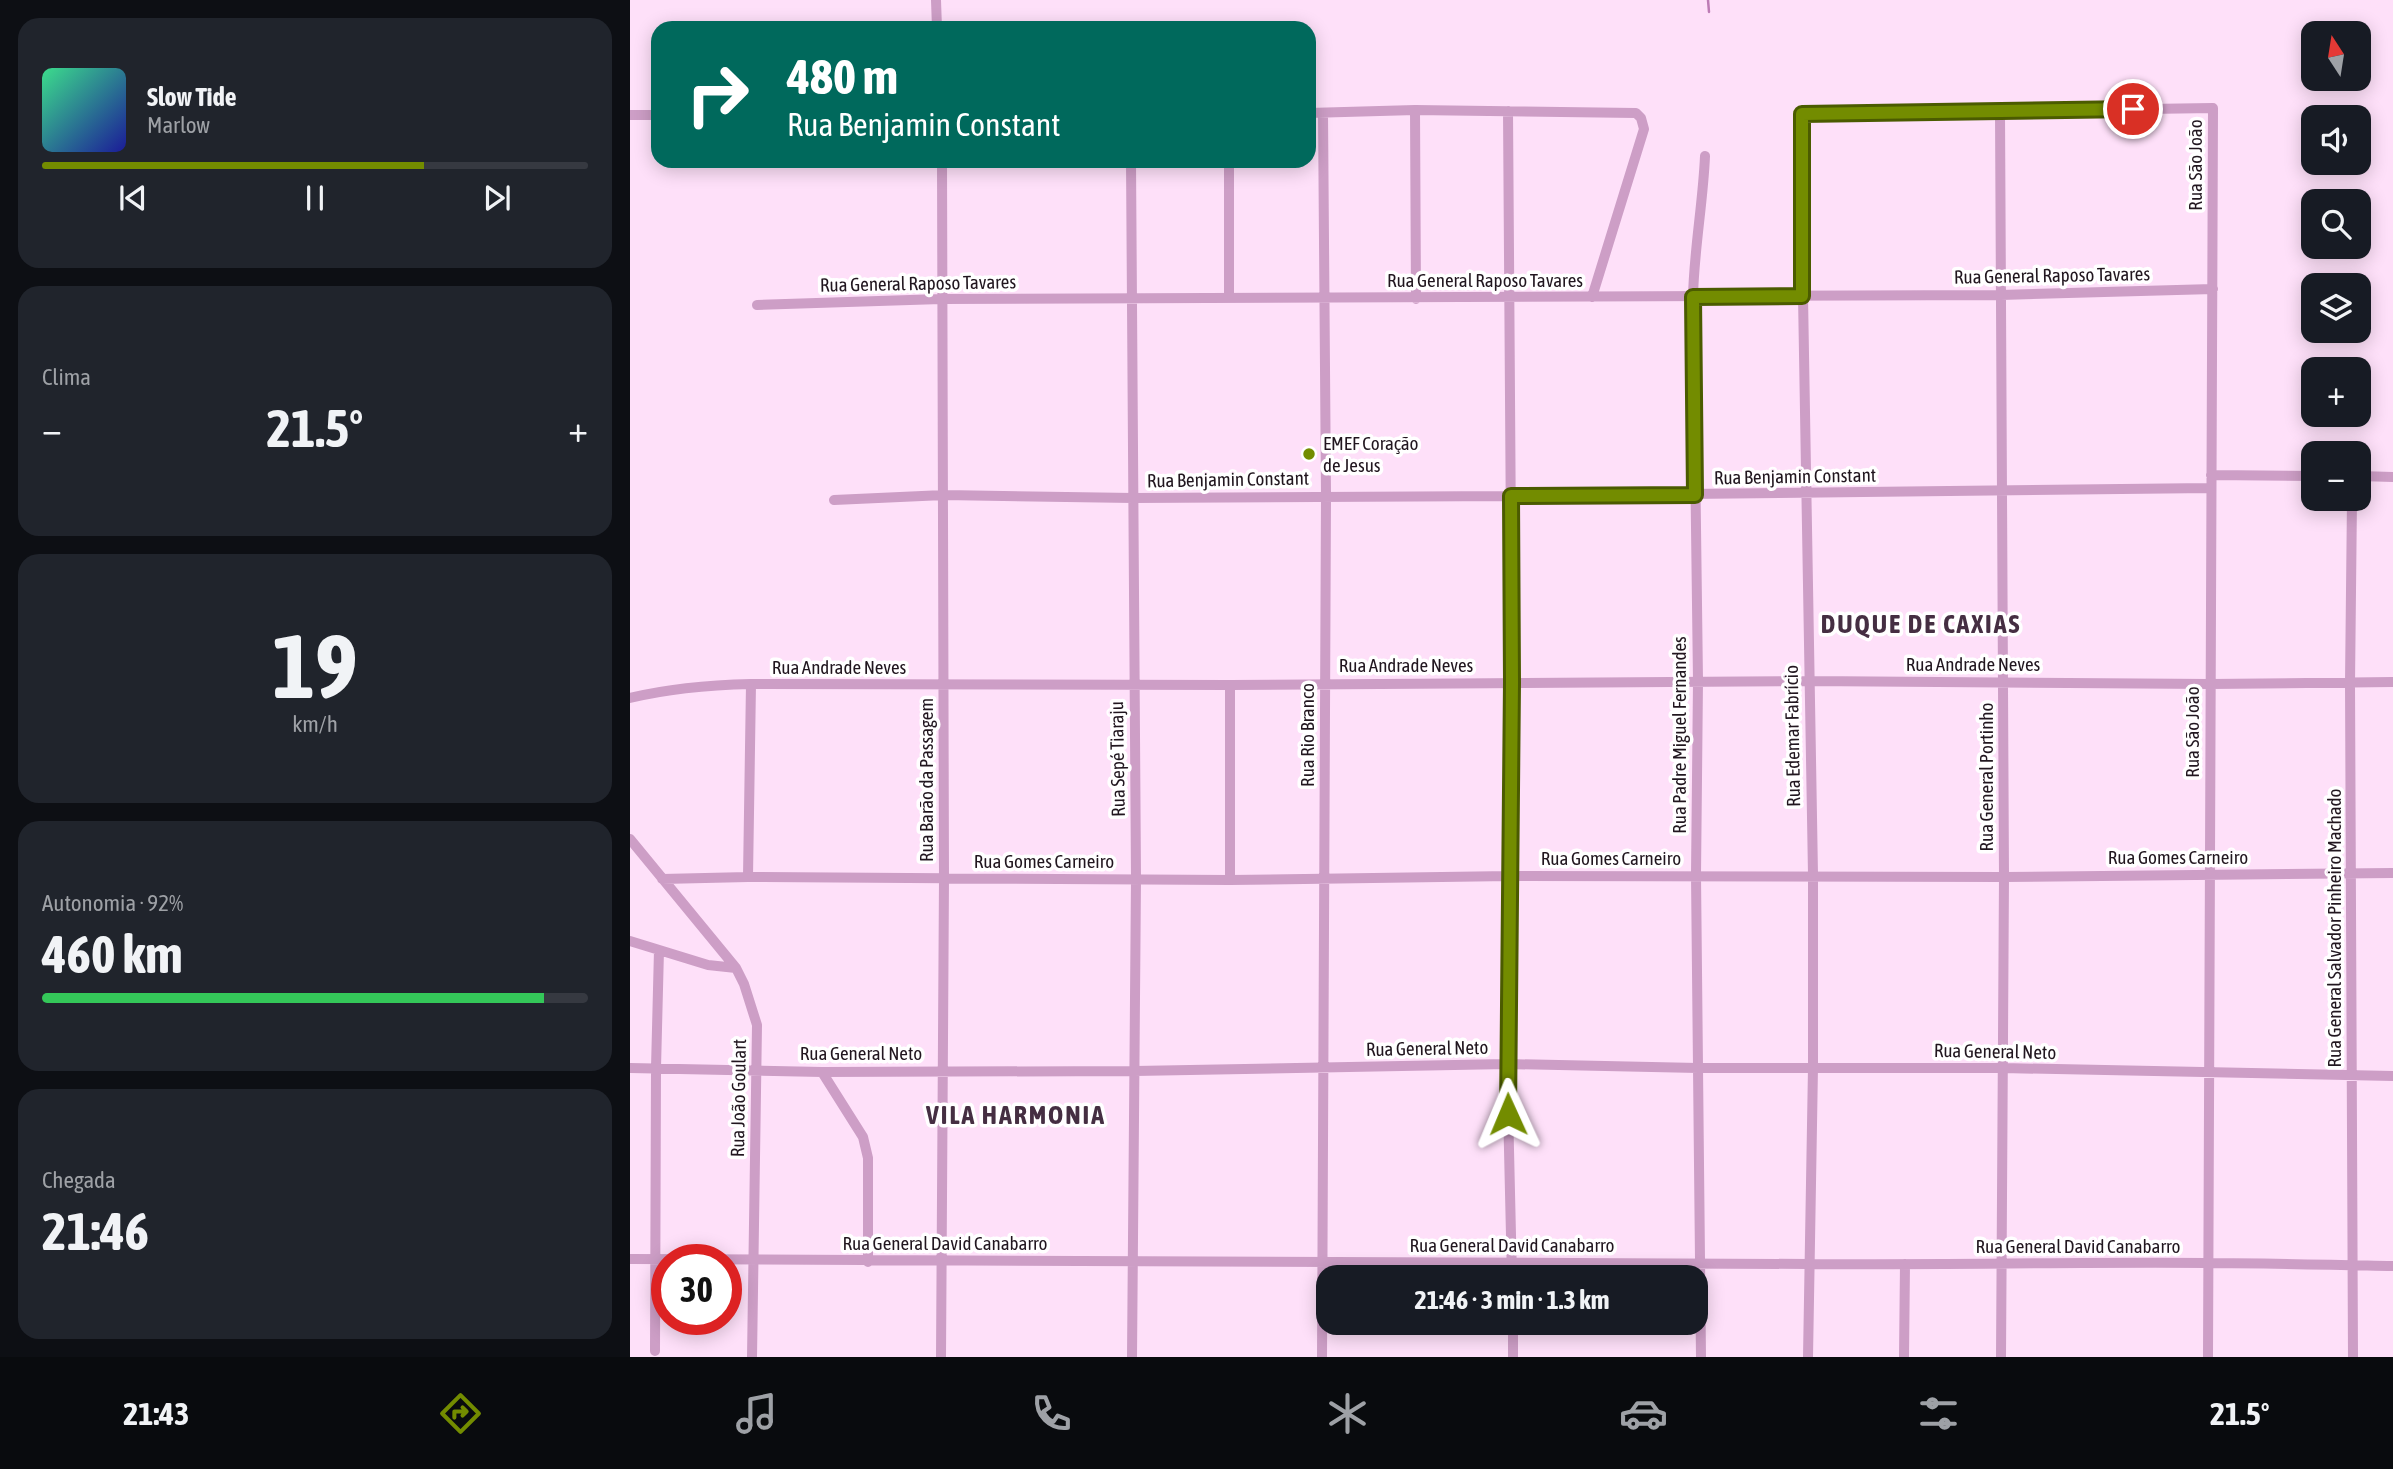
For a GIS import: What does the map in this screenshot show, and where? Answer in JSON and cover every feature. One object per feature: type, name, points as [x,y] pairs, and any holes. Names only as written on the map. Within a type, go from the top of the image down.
[{"type":"street","points":[[936,0],[937,21]]},
{"type":"street","name":"Rua São João","points":[[2000,112],[2213,108],[2208,1357]]},
{"type":"street","points":[[1415,110],[1416,299]]},
{"type":"street","points":[[1316,113],[1415,110],[1636,113],[1641,118],[1644,130],[1592,297]]},
{"type":"street","points":[[1508,111],[1512,682],[1507,1064],[1512,1263]]},
{"type":"street","name":"Rua Edemar Fabrício","points":[[1808,1357],[1813,875],[1802,296],[1802,114],[2000,112]]},
{"type":"street","name":"Rua General Portinho","points":[[2000,112],[2004,877],[2001,1357]]},
{"type":"street","name":"Rua Rio Branco","points":[[1322,1357],[1326,496],[1323,113]]},
{"type":"street","points":[[630,115],[651,115]]},
{"type":"street","name":"Rua Padre Miguel Fernandes","points":[[1701,1357],[1696,876],[1698,681],[1693,297],[1694,258],[1703,200],[1705,156]]},
{"type":"street","name":"Rua Barão da Passagem","points":[[941,1357],[944,1071],[942,168]]},
{"type":"street","name":"Rua Sepé Tiaraju","points":[[1131,168],[1136,879],[1132,1357]]},
{"type":"street","points":[[1228,168],[1229,298]]},
{"type":"street","name":"Rua General Raposo Tavares","points":[[757,305],[942,299],[2001,295],[2213,289]]},
{"type":"street","points":[[2211,475],[2301,476]]},
{"type":"street","points":[[2371,476],[2393,477]]},
{"type":"street","name":"Rua Benjamin Constant","points":[[834,500],[944,495],[1133,498],[1695,495],[2210,488]]},
{"type":"street","name":"Rua General Salvador Pinheiro Machado","points":[[2351,511],[2353,1357]]},
{"type":"street","name":"Rua Andrade Neves","points":[[630,698],[667,689],[751,684],[2393,682]]},
{"type":"street","points":[[748,877],[751,684]]},
{"type":"street","points":[[1230,685],[1230,880]]},
{"type":"street","name":"Rua João Goulart","points":[[630,839],[736,968],[757,1025],[752,1357]]},
{"type":"street","name":"Rua Gomes Carneiro","points":[[662,878],[1230,880],[1510,876],[2004,877],[2393,873]]},
{"type":"street","points":[[630,941],[708,965],[736,968]]},
{"type":"street","points":[[656,1244],[659,950]]},
{"type":"street","name":"Rua General Neto","points":[[630,1069],[822,1072],[1507,1064],[1698,1068],[2003,1068],[2393,1076]]},
{"type":"street","points":[[822,1072],[863,1138],[868,1158],[868,1262]]},
{"type":"street","name":"Rua General David Canabarro","points":[[630,1259],[651,1260]]},
{"type":"street","name":"Rua General David Canabarro","points":[[742,1260],[2209,1263],[2393,1266]]},
{"type":"street","points":[[1904,1357],[1905,1264]]},
{"type":"street","points":[[655,1335],[655,1351]]},
{"type":"street","points":[[1513,1335],[1513,1357]]},
{"type":"waterway","points":[[1708,0],[1709,12]]},
{"type":"place","name":"EMEF Coração de Jesus","points":[[1309,454]]},
{"type":"district","name":"DUQUE DE CAXIAS","points":[[1921,624]]},
{"type":"district","name":"VILA HARMONIA","points":[[1016,1115]]},
{"type":"route","points":[[1508,1114],[1511,496],[1695,495],[1693,297],[1802,296],[1802,114],[2133,109]]}]
